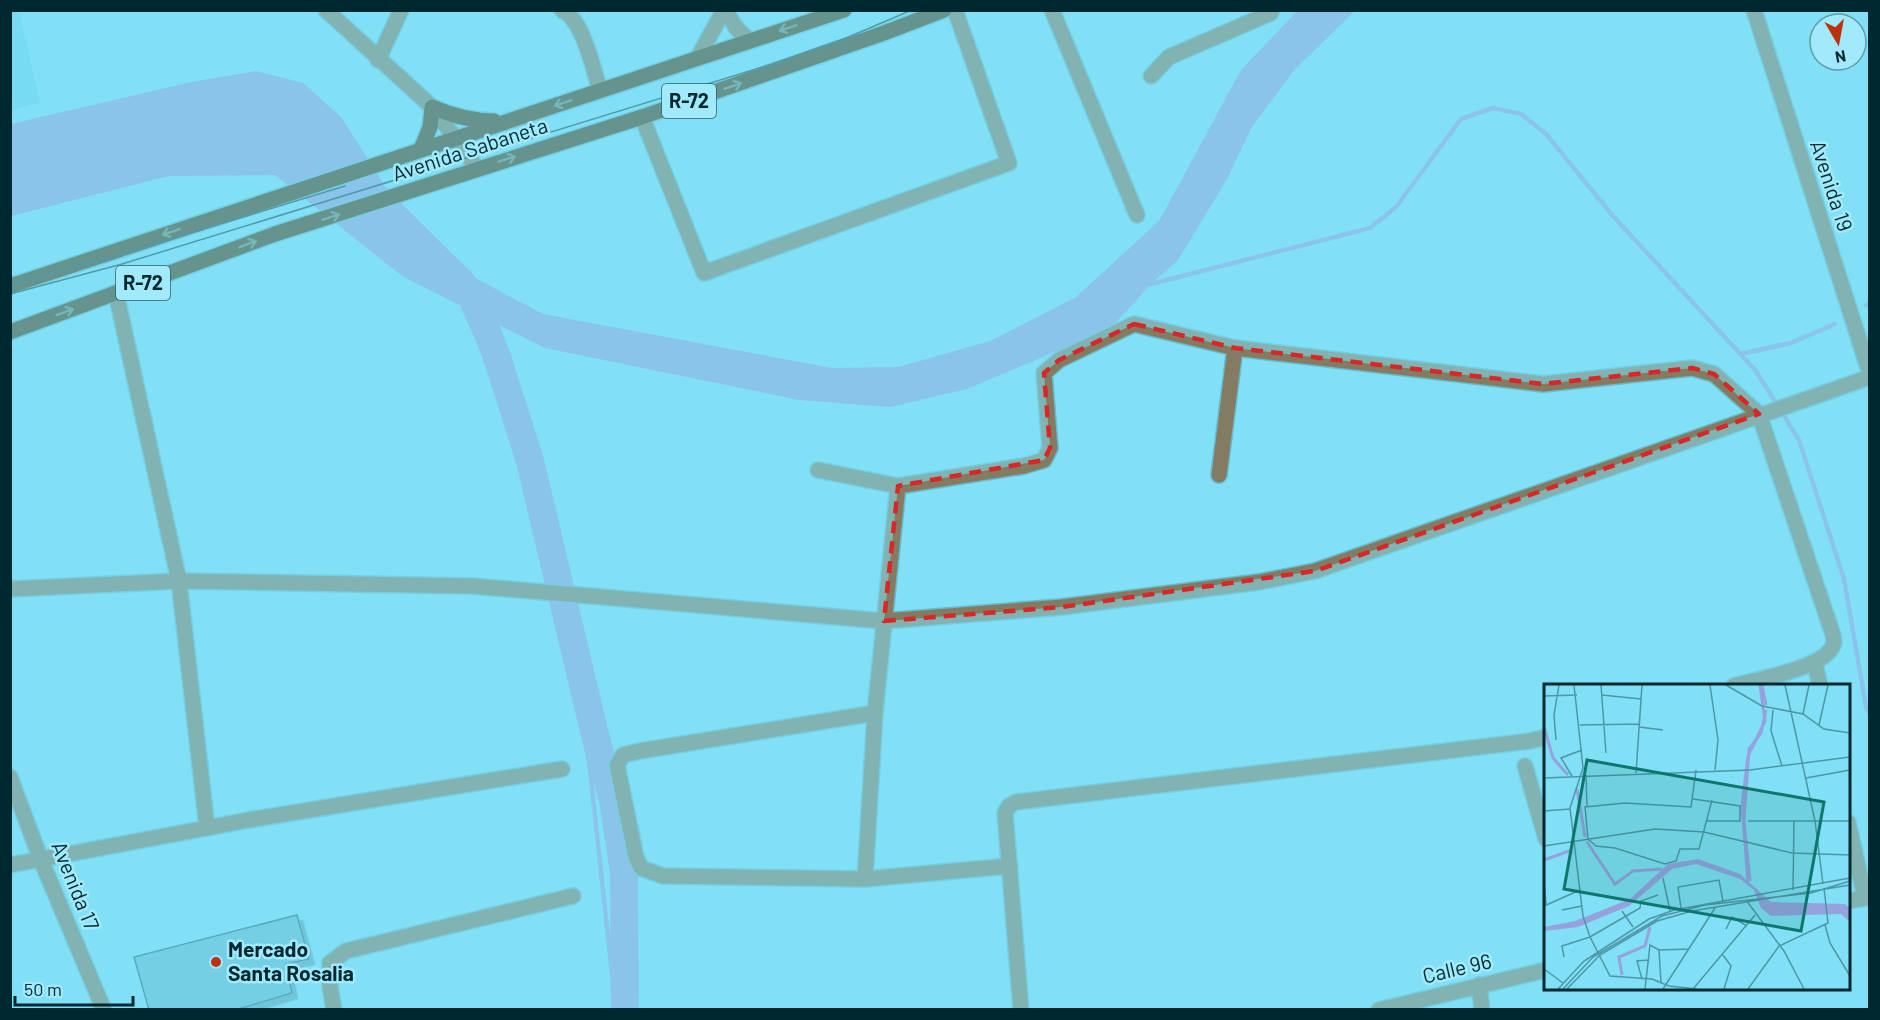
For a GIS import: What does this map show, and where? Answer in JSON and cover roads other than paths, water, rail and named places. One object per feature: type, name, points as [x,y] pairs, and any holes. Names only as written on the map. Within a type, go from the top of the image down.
[{"type":"main road","name":"Avenida Sabaneta","points":[[10,286],[844,10]]},
{"type":"main road","name":"Avenida Sabaneta","points":[[10,332],[275,234],[642,117],[944,10]]},
{"type":"main road","points":[[418,150],[430,127],[432,107],[452,116],[476,121],[512,120]]},
{"type":"street","points":[[326,10],[432,107],[477,168]]},
{"type":"street","points":[[378,60],[401,10]]},
{"type":"street","points":[[562,10],[577,23],[600,90]]},
{"type":"street","points":[[698,57],[724,10],[737,29],[750,41]]},
{"type":"street","points":[[642,117],[704,273],[1009,164],[955,10]]},
{"type":"street","points":[[1052,10],[1137,215]]},
{"type":"street","points":[[1151,76],[1169,57],[1271,13],[1272,10]]},
{"type":"street","name":"Avenida 19","points":[[1754,10],[1869,375]]},
{"type":"street","points":[[116,293],[179,581],[207,828]]},
{"type":"street","points":[[818,470],[898,486],[1024,466],[1044,460],[1050,448],[1044,373],[1059,360],[1134,324],[1234,348],[1543,384],[1692,368],[1714,374],[1759,414],[1833,635],[1834,644],[1830,651],[1815,664],[1741,684]]},
{"type":"street","points":[[1219,475],[1234,348]]},
{"type":"street","points":[[10,589],[179,581],[472,586],[885,621],[1062,607],[1259,582],[1315,571],[1869,375]]},
{"type":"street","points":[[865,879],[875,713],[898,486]]},
{"type":"street","points":[[1815,664],[1820,684]]},
{"type":"street","points":[[875,713],[623,755],[617,765],[636,857],[641,868],[663,876],[865,879],[1010,866]]},
{"type":"street","points":[[1021,1010],[1005,813],[1009,806],[1016,802],[1544,737]]},
{"type":"street","points":[[1525,766],[1544,835]]},
{"type":"street","points":[[10,865],[207,828],[562,769]]},
{"type":"street","name":"Avenida 17","points":[[10,777],[41,860],[104,1010]]},
{"type":"street","points":[[1850,830],[1867,897],[1850,901]]},
{"type":"street","points":[[334,1010],[330,987],[330,963],[346,951],[573,896]]},
{"type":"street","name":"Calle 96","points":[[1379,1010],[1544,970]]},
{"type":"street","points":[[1479,985],[1482,1010]]},
{"type":"waterway","points":[[1151,284],[1370,228],[1396,207],[1461,119],[1493,108],[1521,114],[1546,134],[1613,216],[1756,371],[1799,440],[1844,579],[1866,707],[1870,714]]},
{"type":"waterway","points":[[383,205],[463,284]]},
{"type":"waterway","points":[[472,293],[497,357],[530,461],[594,731],[613,800],[624,873],[625,1010]]},
{"type":"waterway","points":[[1866,305],[1870,303]]},
{"type":"waterway","points":[[463,307],[502,392],[552,591],[589,761],[616,1010]]},
{"type":"waterway","points":[[1740,354],[1791,343],[1835,324]]},
{"type":"tram line","points":[[10,294],[122,264],[772,64],[846,38],[912,10]]},
{"type":"tram line","points":[[10,284],[119,255],[345,186]]},
{"type":"place","name":"Mercado Santa Rosalia","points":[[216,962]]}]
